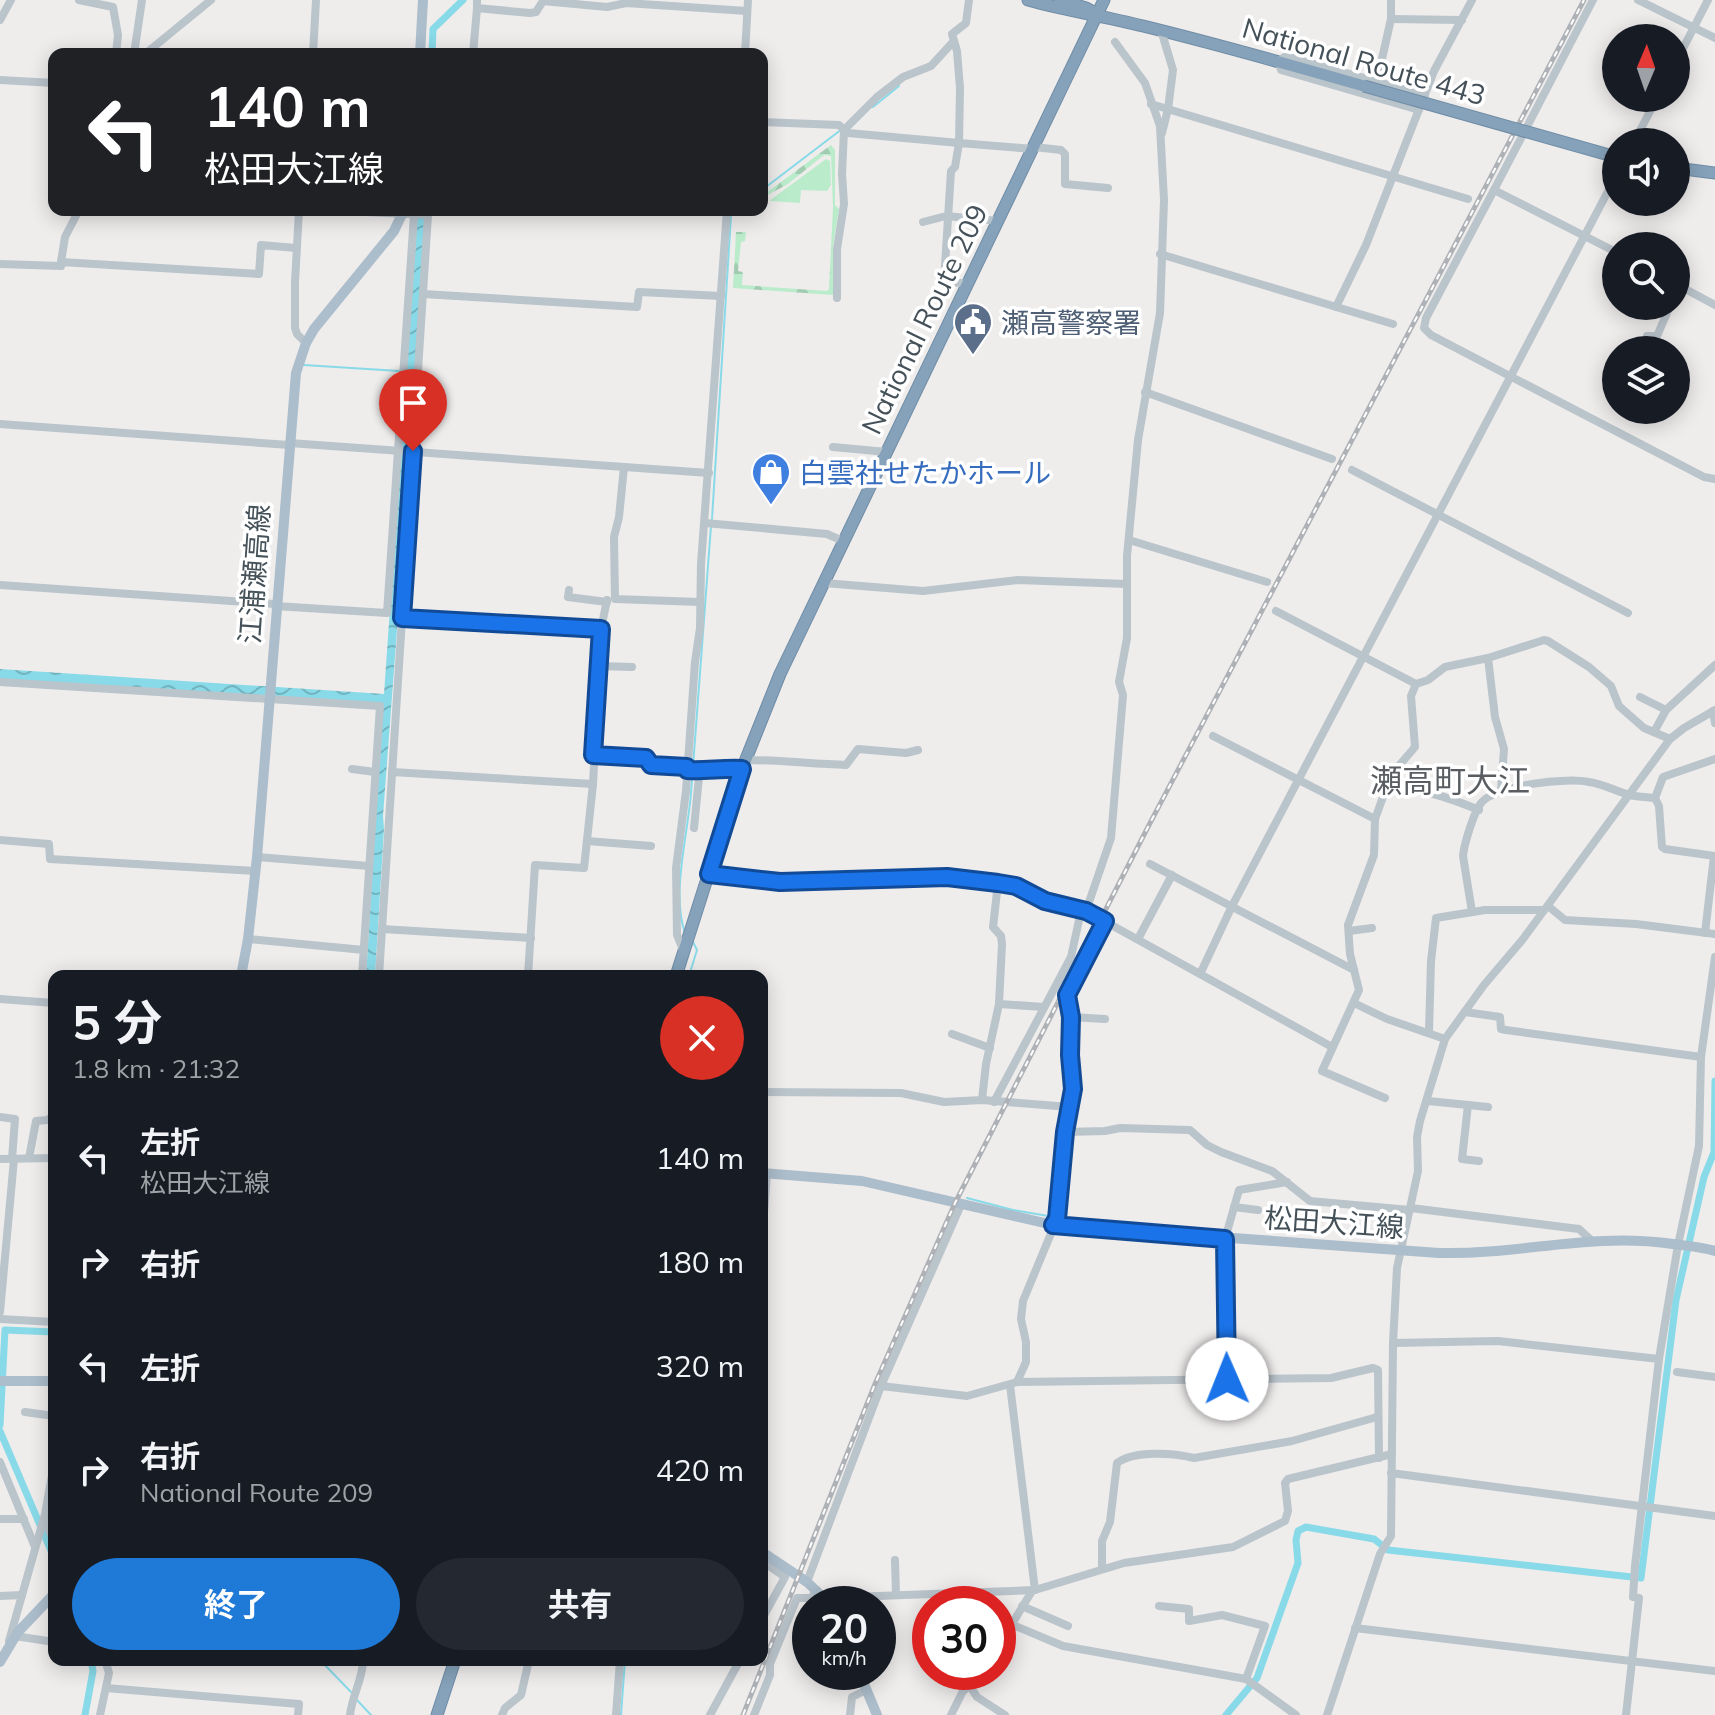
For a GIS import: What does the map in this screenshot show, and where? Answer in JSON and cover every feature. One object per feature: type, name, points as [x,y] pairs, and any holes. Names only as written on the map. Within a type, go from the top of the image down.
[{"type":"highway","points":[[1028,0],[1081,15],[1097,15]]},
{"type":"highway","points":[[1060,0],[1097,15]]},
{"type":"highway","name":"National Route 209","points":[[678,970],[744,765],[780,674],[1104,0]]},
{"type":"highway","name":"National Route 443","points":[[1097,15],[1279,61],[1602,153]]},
{"type":"highway","points":[[1690,170],[1715,173]]},
{"type":"highway","points":[[438,1715],[453,1666]]},
{"type":"main road","points":[[420,48],[423,0]]},
{"type":"main road","name":"江浦瀬高線","points":[[242,970],[256,871],[296,373],[306,343],[406,216]]},
{"type":"main road","name":"松田大江線","points":[[768,1173],[862,1181],[1053,1225],[1468,1254],[1591,1240],[1641,1240],[1715,1251]]},
{"type":"main road","points":[[0,1381],[48,1381]]},
{"type":"main road","points":[[768,1555],[812,1586]]},
{"type":"main road","points":[[0,1662],[15,1636],[48,1600]]},
{"type":"main road","points":[[866,1690],[877,1715]]},
{"type":"street","points":[[0,20],[11,0]]},
{"type":"street","points":[[79,0],[113,7],[118,35],[117,48]]},
{"type":"street","points":[[135,48],[142,0]]},
{"type":"street","points":[[152,48],[209,0]]},
{"type":"street","points":[[313,48],[316,0]]},
{"type":"street","points":[[745,48],[748,0]]},
{"type":"street","points":[[968,284],[944,281],[946,216],[951,171],[955,167],[959,143],[960,88],[957,51],[952,34],[966,23],[969,0]]},
{"type":"street","points":[[1377,81],[1391,19],[1391,0]]},
{"type":"street","points":[[1336,307],[1366,245],[1434,71],[1472,0]]},
{"type":"street","points":[[1593,0],[1426,318],[1424,328],[1431,335],[1704,477],[1715,479]]},
{"type":"street","points":[[1638,0],[1715,38]]},
{"type":"street","points":[[1690,36],[1708,0]]},
{"type":"street","points":[[473,48],[477,4],[530,13],[536,12],[543,1],[607,7],[626,3],[747,11]]},
{"type":"street","points":[[1391,19],[1462,20]]},
{"type":"street","points":[[994,1102],[1071,957],[1083,911],[1111,838],[1123,695],[1119,682],[1127,638],[1129,540],[1138,440],[1160,313],[1164,200],[1162,134],[1173,70],[1161,30]]},
{"type":"street","points":[[837,298],[837,249],[844,204],[842,128],[903,77],[931,66],[953,42]]},
{"type":"street","points":[[1115,42],[1145,83],[1162,134]]},
{"type":"street","points":[[1419,110],[1281,70],[1279,61],[1286,56],[1425,95]]},
{"type":"street","points":[[0,80],[48,83]]},
{"type":"street","points":[[1151,104],[1468,199]]},
{"type":"street","points":[[768,122],[842,128],[848,133],[1061,150],[1065,154],[1065,184],[1108,188]]},
{"type":"street","points":[[1494,190],[1602,244]]},
{"type":"street","points":[[1201,972],[1232,906],[1602,203]]},
{"type":"street","points":[[0,264],[61,266],[65,237],[76,216]]},
{"type":"street","points":[[299,216],[295,328],[306,343]]},
{"type":"street","points":[[362,970],[369,866],[392,772],[402,618],[409,216]]},
{"type":"street","points":[[0,585],[387,613],[423,294],[427,216]]},
{"type":"street","points":[[685,948],[677,935],[675,892],[700,602],[727,216]]},
{"type":"street","points":[[923,222],[946,216],[998,221]]},
{"type":"street","points":[[61,262],[259,274],[261,245],[296,248]]},
{"type":"street","points":[[1160,254],[1393,324]]},
{"type":"street","points":[[423,294],[637,307],[639,292],[721,296]]},
{"type":"street","points":[[1690,293],[1715,305]]},
{"type":"street","points":[[1145,392],[1332,459]]},
{"type":"street","points":[[0,424],[709,473]]},
{"type":"street","points":[[833,447],[887,452]]},
{"type":"street","points":[[528,970],[535,865],[584,868],[593,784],[601,629],[611,600],[614,537],[624,467]]},
{"type":"street","points":[[1352,470],[1628,613]]},
{"type":"street","points":[[705,523],[827,534],[843,541]]},
{"type":"street","points":[[1129,540],[1267,582]]},
{"type":"street","points":[[824,583],[923,591],[1008,581],[1127,584]]},
{"type":"street","points":[[569,590],[568,597],[700,602]]},
{"type":"street","points":[[1276,611],[1416,684],[1428,680],[1445,667],[1548,641],[1589,667],[1611,686],[1619,706],[1644,728],[1670,739]]},
{"type":"street","points":[[402,618],[601,629]]},
{"type":"street","points":[[1488,658],[1495,717],[1504,749],[1501,791]]},
{"type":"street","points":[[1654,732],[1666,710],[1715,665]]},
{"type":"street","points":[[598,666],[632,667]]},
{"type":"street","points":[[0,682],[269,694],[380,706],[375,772],[380,820],[382,929],[379,970]]},
{"type":"street","points":[[1385,1098],[1322,1071],[1359,990],[1349,931],[1351,914],[1374,855],[1375,819],[1391,775],[1415,747],[1411,696],[1416,684]]},
{"type":"street","points":[[1640,697],[1666,710]]},
{"type":"street","points":[[1327,1715],[1380,1554],[1391,1536],[1393,1343],[1398,1251],[1418,1171],[1417,1137],[1445,1039],[1670,739],[1714,710],[1715,723]]},
{"type":"street","points":[[1213,736],[1375,819]]},
{"type":"street","points":[[593,755],[646,758],[651,765],[703,771],[798,760],[811,764],[846,765],[858,749],[906,753],[918,750]]},
{"type":"street","points":[[1429,1032],[1431,961],[1436,918],[1440,915],[1546,908],[1565,920],[1710,933],[1715,856],[1662,847],[1659,806],[1655,798],[1663,777],[1715,759]]},
{"type":"street","points":[[352,769],[375,772]]},
{"type":"street","points":[[694,828],[699,777],[703,771]]},
{"type":"street","points":[[392,772],[593,784]]},
{"type":"street","points":[[1472,912],[1463,856],[1482,803],[1501,791],[1585,781],[1615,788],[1628,795],[1655,798]]},
{"type":"street","points":[[1386,790],[1409,788],[1438,794],[1479,810]]},
{"type":"street","points":[[0,840],[49,844],[50,859],[256,871]]},
{"type":"street","points":[[587,841],[651,846]]},
{"type":"street","points":[[257,857],[369,866]]},
{"type":"street","points":[[1150,864],[1354,970]]},
{"type":"street","points":[[709,874],[780,882],[947,877],[1016,886],[1045,901],[1083,911],[1105,921],[1332,1047]]},
{"type":"street","points":[[1138,939],[1172,875]]},
{"type":"street","points":[[982,1100],[999,1004],[1002,944],[1001,936],[993,927],[998,883]]},
{"type":"street","points":[[1016,1619],[1033,1590],[1013,1384],[1026,1362],[1021,1319],[1023,1301],[1057,1219],[1065,1132],[1073,1089],[1071,1017],[1067,995],[1105,921]]},
{"type":"street","points":[[1349,931],[1372,928]]},
{"type":"street","points":[[382,929],[531,938]]},
{"type":"street","points":[[248,939],[364,950]]},
{"type":"street","points":[[1626,1715],[1639,1598],[1633,1597],[1635,1566],[1647,1507],[1659,1359],[1699,1146],[1701,1057],[1715,957]]},
{"type":"street","points":[[0,999],[48,1003]]},
{"type":"street","points":[[1354,1003],[1387,1019],[1445,1039]]},
{"type":"street","points":[[999,1004],[1044,1007]]},
{"type":"street","points":[[1465,1012],[1500,1017],[1501,1029],[1506,1030],[1701,1057]]},
{"type":"street","points":[[1071,1017],[1105,1019]]},
{"type":"street","points":[[952,1034],[990,1048]]},
{"type":"street","points":[[768,1092],[880,1092],[916,1095],[944,1102],[982,1100],[1070,1107]]},
{"type":"street","points":[[1428,1101],[1488,1107]]},
{"type":"street","points":[[1468,1105],[1462,1159],[1479,1161]]},
{"type":"street","points":[[0,1117],[15,1119],[0,1312]]},
{"type":"street","points":[[28,1158],[36,1121],[48,1119]]},
{"type":"street","points":[[1065,1132],[1120,1128],[1190,1130],[1207,1145],[1272,1171],[1310,1201],[1579,1229],[1591,1240]]},
{"type":"street","points":[[0,1159],[48,1158]]},
{"type":"street","points":[[1227,1379],[1225,1239],[1239,1190],[1287,1182]]},
{"type":"street","points":[[807,1582],[881,1386],[961,1205]]},
{"type":"street","points":[[1234,1207],[1258,1210]]},
{"type":"street","points":[[0,1319],[48,1322]]},
{"type":"street","points":[[1393,1343],[1498,1341],[1659,1359]]},
{"type":"street","points":[[881,1386],[967,1396],[1013,1384],[1331,1378],[1373,1368],[1378,1370],[1379,1458]]},
{"type":"street","points":[[1677,1372],[1715,1377]]},
{"type":"street","points":[[25,1412],[48,1415]]},
{"type":"street","points":[[1102,1569],[1102,1541],[1110,1522],[1117,1463],[1121,1459],[1141,1455],[1194,1458],[1221,1454],[1292,1441],[1377,1417]]},
{"type":"street","points":[[896,1595],[1033,1590],[1102,1569],[1233,1547],[1285,1521],[1288,1511],[1285,1483],[1288,1479],[1392,1454]]},
{"type":"street","points":[[0,1464],[36,1545]]},
{"type":"street","points":[[1391,1473],[1715,1516]]},
{"type":"street","points":[[8,1647],[48,1495]]},
{"type":"street","points":[[44,1516],[48,1526]]},
{"type":"street","points":[[0,1519],[24,1519]]},
{"type":"street","points":[[895,1560],[896,1586]]},
{"type":"street","points":[[768,1565],[785,1577],[768,1608]]},
{"type":"street","points":[[0,1596],[22,1595]]},
{"type":"street","points":[[1022,1606],[1068,1626]]},
{"type":"street","points":[[1159,1606],[1189,1609],[1189,1621],[1222,1615],[1265,1626],[1246,1679]]},
{"type":"street","points":[[754,1715],[792,1610]]},
{"type":"street","points":[[1016,1626],[1063,1646],[1246,1679],[1296,1715]]},
{"type":"street","points":[[1355,1628],[1715,1671]]},
{"type":"street","points":[[15,1636],[48,1641]]},
{"type":"street","points":[[100,1715],[109,1673],[107,1666]]},
{"type":"street","points":[[350,1715],[352,1697],[362,1678],[363,1666]]},
{"type":"street","points":[[502,1715],[505,1708],[521,1695],[528,1666]]},
{"type":"street","points":[[616,1715],[620,1666]]},
{"type":"street","points":[[710,1715],[737,1666]]},
{"type":"street","points":[[106,1688],[299,1704],[298,1715]]},
{"type":"street","points":[[850,1715],[852,1697],[866,1690]]},
{"type":"street","points":[[951,1715],[964,1690]]},
{"type":"street","points":[[973,1690],[977,1697],[1005,1715]]},
{"type":"green space","points":[[831,145],[835,150],[835,205],[839,209],[833,246],[833,295],[733,288],[736,232],[746,232],[745,241],[741,242],[738,271],[743,272],[742,285],[829,289],[833,207],[831,156],[824,155],[788,184],[768,195],[768,192]]},
{"type":"green space","points":[[826,159],[830,161],[831,185],[827,191],[801,190],[800,203],[769,201]]},
{"type":"water","points":[[418,216],[424,216],[410,446],[407,446],[407,457],[410,457],[383,816],[375,970],[366,970],[383,703],[0,679],[0,669],[384,694]]},
{"type":"waterway","points":[[432,48],[433,29],[463,0]]},
{"type":"waterway","points":[[873,107],[899,86]]},
{"type":"waterway","points":[[768,185],[842,129]]},
{"type":"waterway","points":[[712,519],[731,216]]},
{"type":"waterway","points":[[304,365],[399,371]]},
{"type":"waterway","points":[[685,933],[681,917],[680,882],[691,793],[711,526]]},
{"type":"waterway","points":[[691,970],[697,950],[692,940]]},
{"type":"waterway","points":[[1072,994],[1075,1015]]},
{"type":"waterway","points":[[1076,1081],[1076,1095]]},
{"type":"waterway","points":[[1226,1715],[1257,1678],[1298,1563],[1298,1531],[1306,1527],[1374,1539],[1388,1550],[1641,1578],[1676,1300],[1704,1177],[1714,1152],[1715,1081]]},
{"type":"waterway","points":[[1073,1127],[1075,1101]]},
{"type":"waterway","points":[[1062,1214],[1072,1133]]},
{"type":"waterway","points":[[967,1198],[1054,1217]]},
{"type":"waterway","points":[[0,1425],[5,1330],[48,1332]]},
{"type":"waterway","points":[[0,1431],[48,1544]]},
{"type":"waterway","points":[[85,1715],[92,1666]]},
{"type":"waterway","points":[[326,1666],[351,1692]]},
{"type":"waterway","points":[[621,1715],[625,1666]]},
{"type":"waterway","points":[[356,1699],[371,1715]]},
{"type":"railway","points":[[768,1652],[875,1384],[955,1203],[1149,825],[1584,0]]},
{"type":"railway","points":[[743,1715],[763,1666]]},
{"type":"place","name":"瀬高警察署","points":[[973,356]]},
{"type":"place","name":"白雲社せたかホール","points":[[771,506]]},
{"type":"district","name":"瀬高町大江","points":[[1450,780]]},
{"type":"route","points":[[413,451],[402,618],[601,629],[593,755],[646,758],[651,765],[687,767],[687,770],[703,771],[718,767],[742,769],[709,874],[780,882],[947,877],[998,883],[1016,886],[1045,901],[1086,911],[1105,921],[1067,995],[1071,1017],[1073,1089],[1065,1132],[1057,1219],[1053,1225],[1225,1239],[1227,1379]]}]
